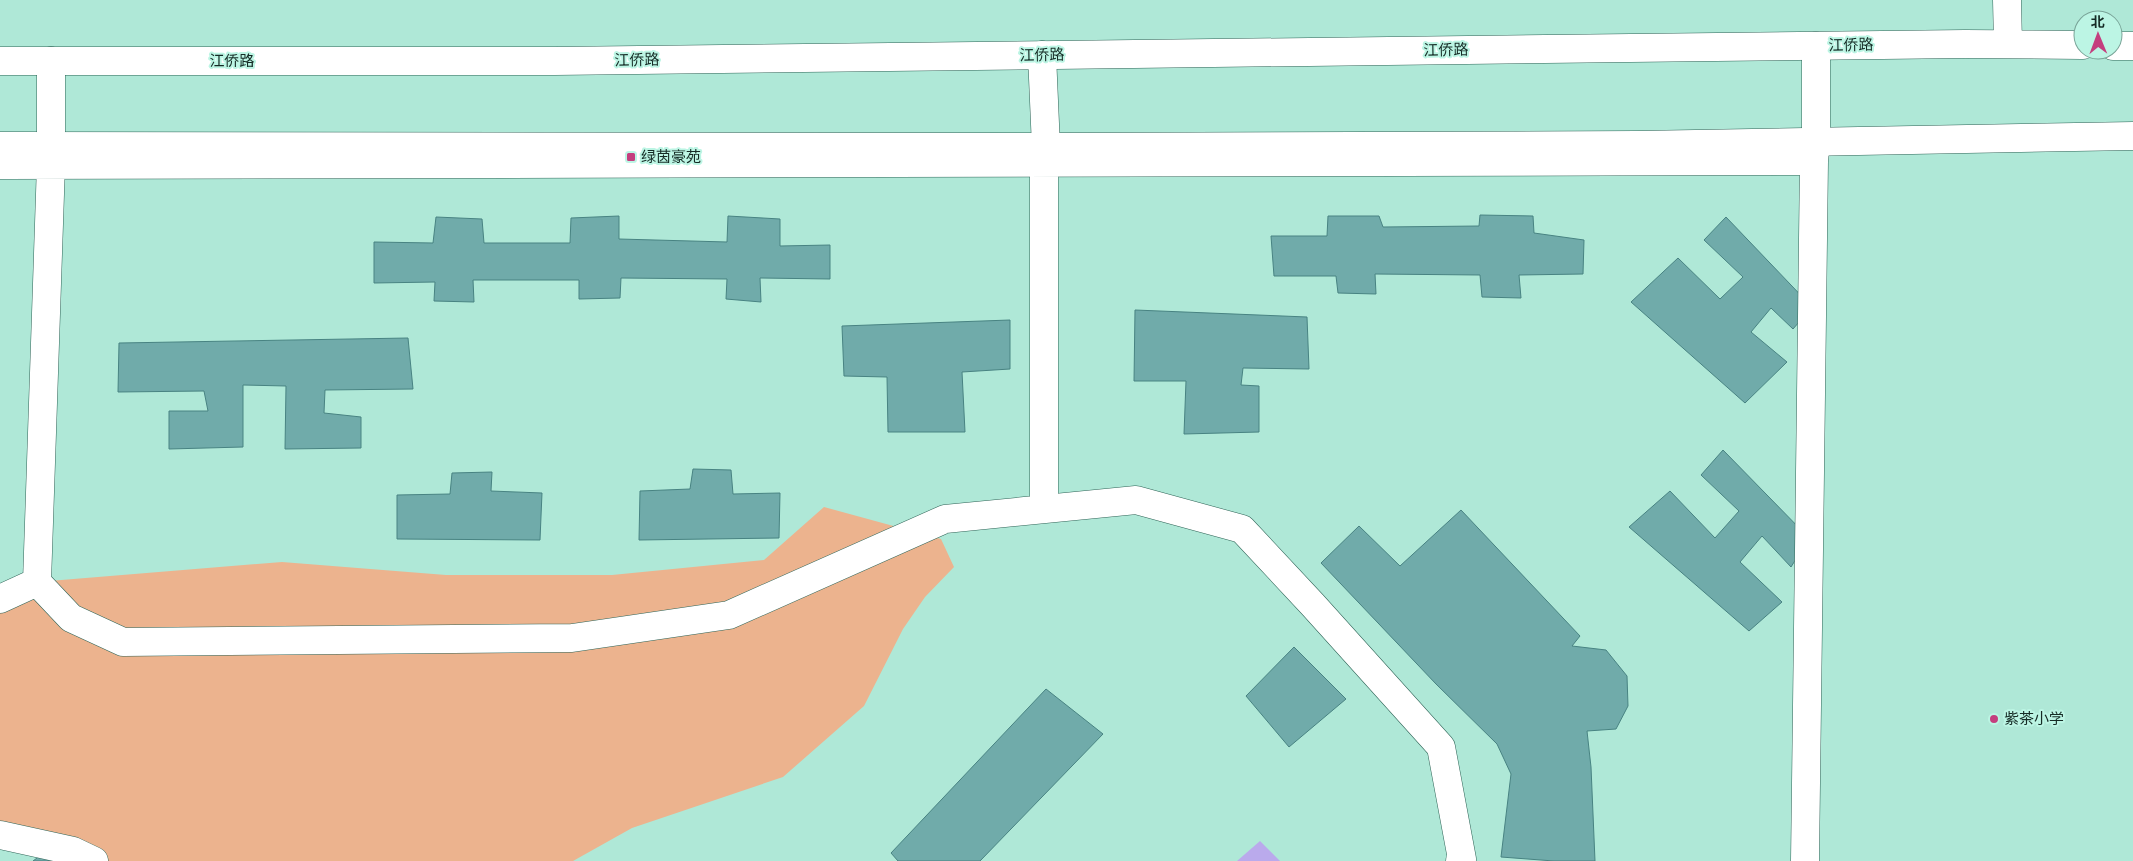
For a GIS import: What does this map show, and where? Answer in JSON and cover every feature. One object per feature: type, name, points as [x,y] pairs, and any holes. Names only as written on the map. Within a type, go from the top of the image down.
[{"type":"street","points":[[2007,0],[2008,44]]},
{"type":"street","name":"江侨路","points":[[0,61],[555,61],[1816,46],[2073,45]]},
{"type":"street","points":[[1805,861],[1816,46]]},
{"type":"street","points":[[1042,55],[1045,155],[1044,509]]},
{"type":"street","points":[[51,61],[50,155],[37,582],[71,618],[123,642],[572,638],[729,615],[945,519],[1136,500],[1242,529],[1313,605],[1441,747],[1468,860]]},
{"type":"street","points":[[0,146],[50,155],[1045,155],[1638,145],[1815,151],[2133,136]]},
{"type":"street","points":[[0,165],[50,155]]},
{"type":"street","points":[[0,599],[37,582]]},
{"type":"street","points":[[0,835],[73,851],[94,861]]},
{"type":"shaded area","points":[[824,507],[941,539],[954,567],[925,597],[903,629],[864,706],[783,777],[632,828],[573,861],[87,861],[0,835],[0,599],[37,582],[282,562],[446,575],[612,575],[764,560]]},
{"type":"shaded area","points":[[1260,841],[1280,861],[1237,861]]},
{"type":"building","points":[[1480,215],[1533,216],[1534,233],[1584,240],[1583,274],[1519,275],[1521,298],[1482,297],[1480,275],[1375,274],[1376,294],[1338,293],[1336,276],[1274,276],[1271,236],[1327,236],[1328,216],[1379,216],[1383,227],[1479,226]]},
{"type":"building","points":[[619,216],[619,239],[727,242],[728,216],[780,219],[780,246],[830,245],[830,279],[760,278],[761,302],[726,299],[727,279],[621,278],[620,298],[579,299],[579,280],[473,280],[474,302],[434,301],[435,282],[374,283],[374,242],[433,243],[436,217],[482,219],[484,243],[570,243],[571,218]]},
{"type":"building","points":[[1726,217],[1812,307],[1793,329],[1771,308],[1751,332],[1787,362],[1745,403],[1631,302],[1678,258],[1720,299],[1743,277],[1704,240]]},
{"type":"building","points":[[1135,310],[1307,317],[1309,369],[1243,368],[1241,385],[1259,386],[1259,432],[1184,434],[1186,381],[1134,381]]},
{"type":"building","points":[[1010,320],[1010,369],[962,372],[965,432],[888,432],[887,377],[844,376],[842,326]]},
{"type":"building","points":[[408,338],[413,389],[325,390],[324,413],[361,417],[361,448],[285,449],[286,386],[243,385],[243,447],[169,449],[169,411],[208,411],[204,391],[118,392],[119,343]]},
{"type":"building","points":[[1723,450],[1809,538],[1791,567],[1762,536],[1740,562],[1782,602],[1749,631],[1629,527],[1670,491],[1715,538],[1739,511],[1701,475]]},
{"type":"building","points":[[693,469],[731,470],[733,494],[780,493],[779,538],[639,540],[640,491],[690,489]]},
{"type":"building","points":[[492,472],[491,491],[542,493],[540,540],[397,539],[397,495],[450,494],[452,473]]},
{"type":"building","points":[[1461,510],[1580,636],[1572,646],[1606,650],[1627,676],[1628,706],[1616,729],[1587,731],[1591,767],[1595,861],[1554,861],[1501,857],[1511,774],[1497,744],[1436,684],[1321,563],[1359,526],[1400,566]]},
{"type":"building","points":[[1294,647],[1346,699],[1289,747],[1246,696]]},
{"type":"building","points":[[1046,689],[1103,734],[980,861],[898,861],[891,853]]},
{"type":"building","points":[[49,849],[63,861],[33,861]]},
{"type":"place","name":"绿茵豪苑","points":[[631,157]]},
{"type":"place","name":"紫茶小学","points":[[1994,719]]}]
